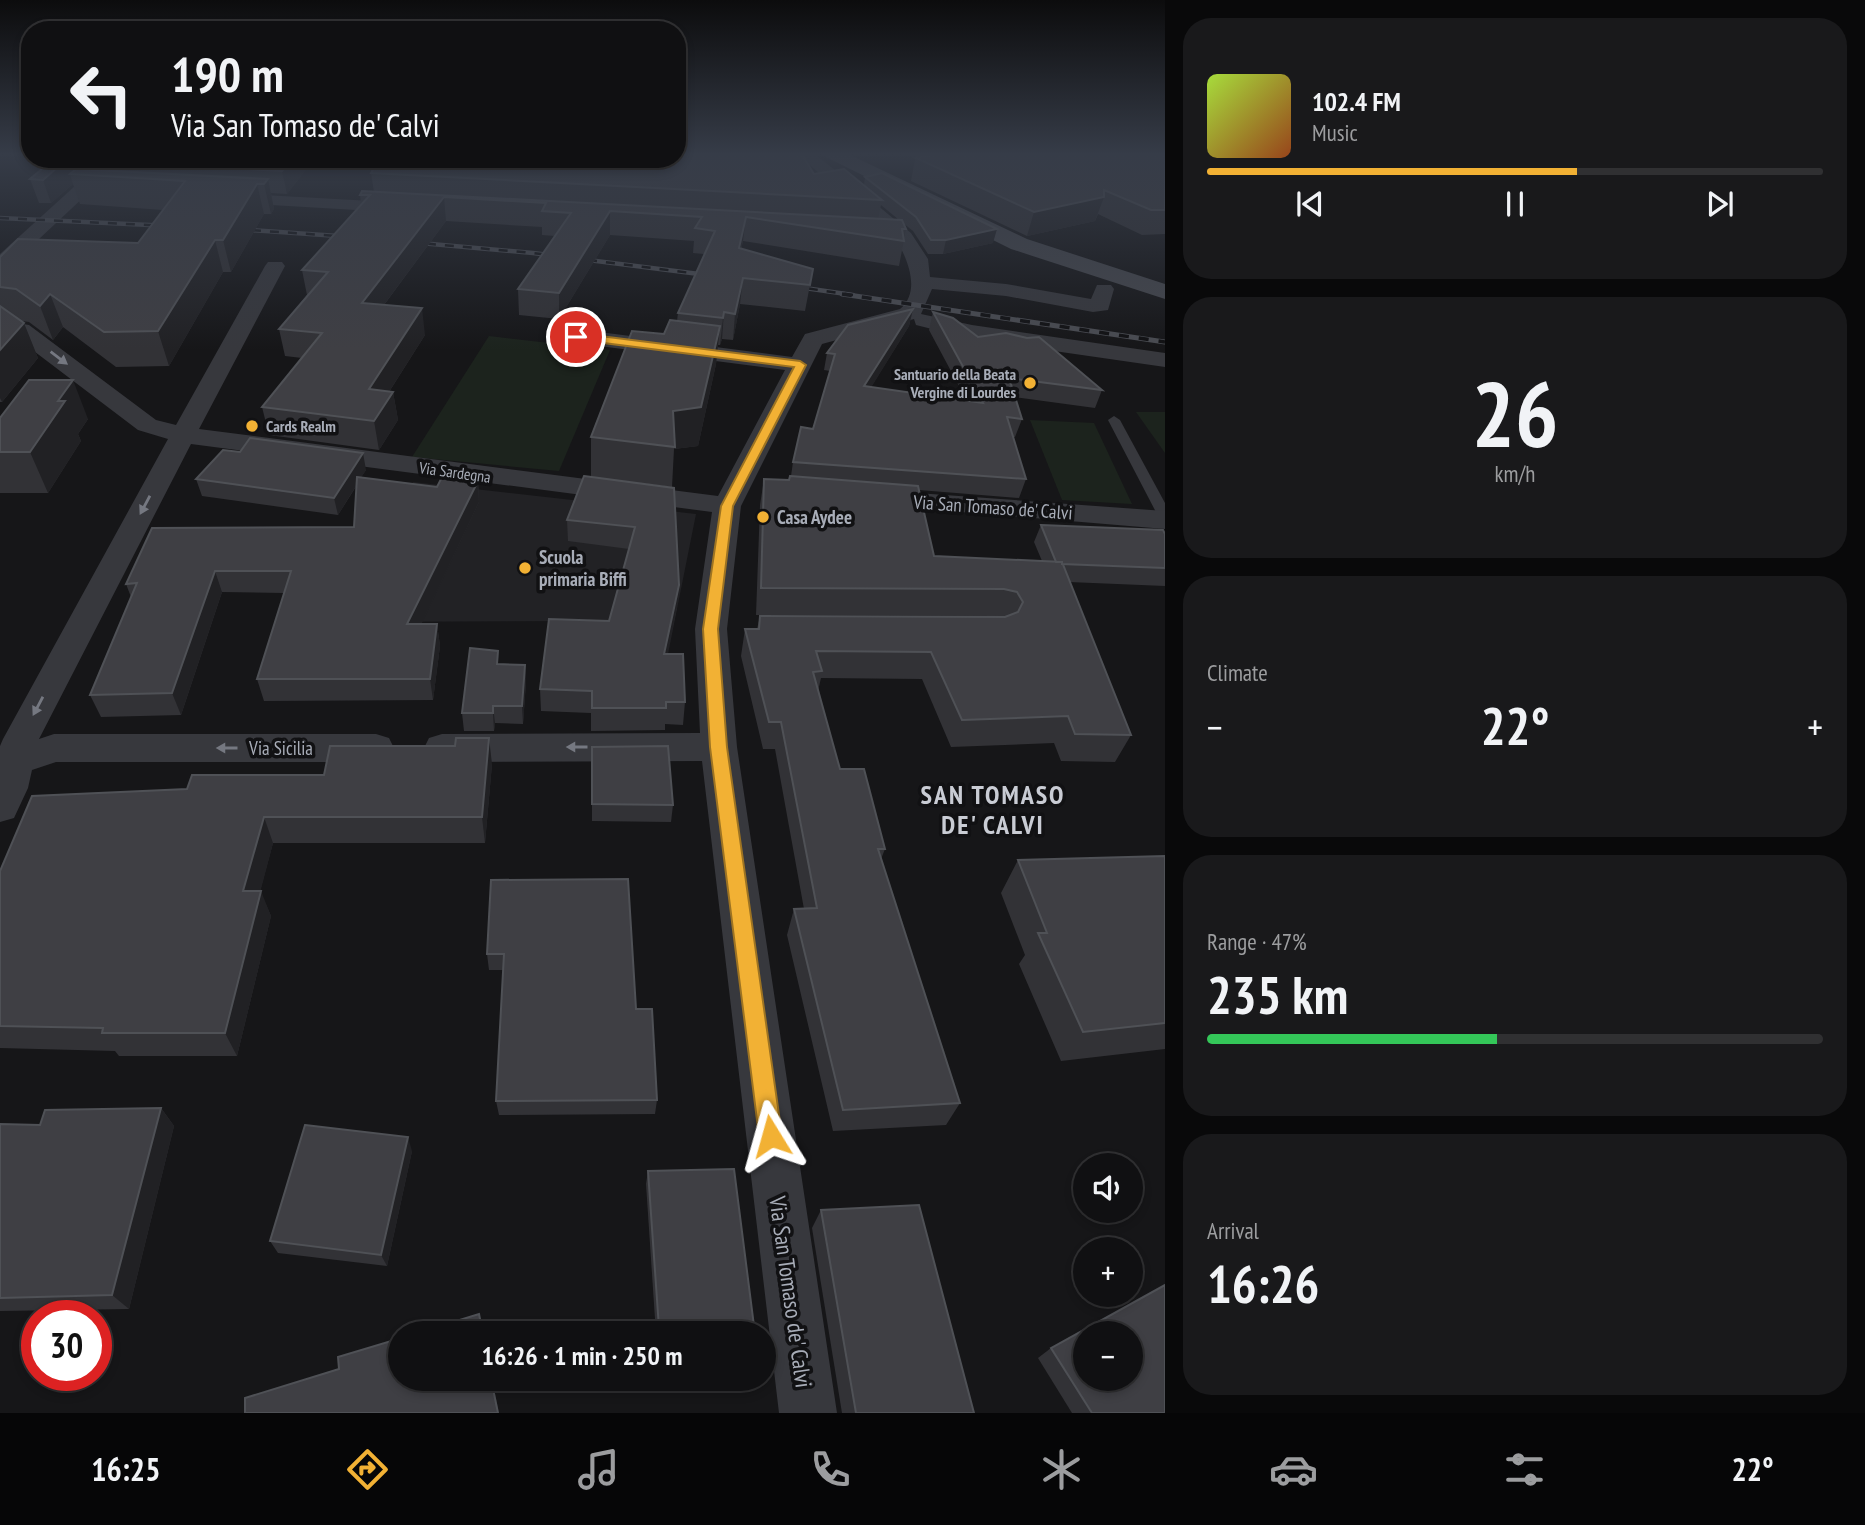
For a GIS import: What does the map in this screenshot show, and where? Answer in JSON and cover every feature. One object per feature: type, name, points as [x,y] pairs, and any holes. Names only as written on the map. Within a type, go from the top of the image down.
[{"type":"main road","points":[[965,219],[1019,244],[1165,292]]},
{"type":"main road","points":[[984,219],[1075,255],[1165,282]]},
{"type":"street","points":[[0,265],[9,248],[50,219]]},
{"type":"street","points":[[891,219],[918,259],[914,298],[972,332],[1165,360]]},
{"type":"street","points":[[868,234],[905,237]]},
{"type":"street","points":[[0,807],[9,788],[7,761],[275,266]]},
{"type":"street","name":"Via San Tomaso de' Calvi","points":[[807,1413],[719,747],[724,629],[744,495],[813,340],[914,298],[1006,290],[1100,306],[1104,289]]},
{"type":"street","name":"Via Sardegna","points":[[0,327],[21,330],[147,425],[183,435],[527,482],[744,495]]},
{"type":"street","points":[[576,337],[800,365]]},
{"type":"street","name":"Via San Tomaso de' Calvi","points":[[848,496],[1165,518]]},
{"type":"street","name":"Via Sicilia","points":[[7,761],[54,748],[719,747]]},
{"type":"lane","points":[[1114,419],[1165,518]]},
{"type":"shaded area","points":[[489,336],[610,350],[559,471],[412,457]]},
{"type":"shaded area","points":[[1136,412],[1165,412],[1165,453]]},
{"type":"shaded area","points":[[1030,420],[1094,423],[1132,504],[1062,500]]},
{"type":"shaded area","name":"Scuola primaria Biffi","points":[[413,482],[696,514],[667,659],[594,621],[335,622]]},
{"type":"building","points":[[156,219],[236,219],[223,240],[215,240],[158,331],[104,332],[50,294],[40,306],[16,289],[0,287],[0,257],[18,239],[138,243]]},
{"type":"building","points":[[348,219],[427,219],[362,303],[422,308],[369,389],[393,392],[374,421],[262,407],[322,333],[279,329],[328,272],[302,270]]},
{"type":"building","points":[[567,219],[605,219],[559,293],[518,289]]},
{"type":"building","points":[[701,219],[746,219],[739,248],[813,269],[810,285],[743,278],[735,314],[724,312],[723,318],[678,313],[715,231],[695,228]]},
{"type":"building","points":[[759,219],[902,220],[906,229],[902,229],[904,241]]},
{"type":"building","points":[[917,219],[976,219],[997,229],[946,240],[931,240]]},
{"type":"building","points":[[0,306],[24,323],[0,350]]},
{"type":"building","points":[[913,309],[864,386],[983,403],[933,312],[953,318],[978,337],[1006,333],[1027,338],[1039,337],[1102,390],[1009,378],[1022,419],[1007,417],[1026,479],[793,462],[801,427],[813,429],[835,354],[827,353],[848,325]]},
{"type":"building","points":[[670,320],[720,326],[701,407],[673,411],[675,447],[591,437],[632,331],[664,334]]},
{"type":"building","points":[[29,380],[73,380],[58,401],[65,401],[30,452],[0,452],[0,418]]},
{"type":"building","points":[[250,438],[363,453],[334,498],[196,479],[223,450],[240,452]]},
{"type":"building","points":[[584,476],[674,488],[679,585],[664,654],[683,654],[685,702],[666,702],[666,708],[592,708],[592,691],[540,689],[549,619],[609,621],[635,527],[567,520]]},
{"type":"building","points":[[790,476],[918,486],[934,556],[1062,562],[1131,735],[1075,734],[1068,716],[962,720],[931,652],[816,651],[822,671],[813,672],[840,769],[864,769],[885,849],[878,849],[960,1103],[843,1110],[794,909],[817,908],[781,722],[769,722],[745,629],[759,629],[760,616],[1005,617],[1018,612],[1023,602],[1017,592],[1004,589],[761,588],[764,479],[789,480]]},
{"type":"building","points":[[357,477],[437,487],[442,477],[478,481],[407,624],[437,624],[430,679],[257,679],[291,571],[215,571],[172,693],[90,695],[137,583],[126,584],[152,528],[354,527]]},
{"type":"building","points":[[1041,525],[1163,530],[1165,568],[1056,562]]},
{"type":"building","points":[[470,648],[498,651],[497,664],[525,665],[522,706],[493,706],[493,713],[462,713]]},
{"type":"building","points":[[456,738],[489,738],[482,817],[264,817],[243,891],[261,891],[225,1033],[102,1033],[103,1028],[0,1026],[0,871],[32,796],[187,789],[192,775],[324,775],[330,746],[455,746]]},
{"type":"building","points":[[668,746],[673,805],[592,804],[592,747]]},
{"type":"building","points":[[1165,856],[1165,1023],[1083,1032],[1038,933],[1047,933],[1018,860]]},
{"type":"building","points":[[628,879],[636,1009],[652,1009],[657,1100],[496,1101],[504,954],[487,954],[491,880]]},
{"type":"building","points":[[161,1108],[112,1295],[0,1298],[0,1124],[40,1125],[45,1110]]},
{"type":"building","points":[[305,1125],[408,1137],[381,1255],[270,1241]]},
{"type":"building","points":[[734,1169],[753,1321],[659,1321],[648,1171]]},
{"type":"building","points":[[919,1205],[974,1413],[856,1413],[821,1210]]},
{"type":"building","points":[[1165,1285],[1165,1413],[1092,1413],[1078,1391],[1143,1391],[1143,1321],[1100,1321],[1125,1307],[1143,1307],[1143,1297]]},
{"type":"building","points":[[479,1314],[480,1321],[456,1321]]},
{"type":"building","points":[[1073,1336],[1073,1383],[1051,1348]]},
{"type":"building","points":[[388,1342],[388,1391],[493,1391],[498,1413],[245,1413],[245,1398],[339,1369],[338,1357]]},
{"type":"railway","points":[[20,219],[171,226]]},
{"type":"railway","points":[[234,229],[353,237]]},
{"type":"railway","points":[[409,242],[533,253],[715,276]]},
{"type":"railway","points":[[791,286],[853,295]]},
{"type":"railway","points":[[842,294],[1165,342]]},
{"type":"place","name":"Santuario della Beata Vergine di Lourdes","points":[[1030,383]]},
{"type":"place","name":"Cards Realm","points":[[252,426]]},
{"type":"place","name":"Casa Aydee","points":[[763,517]]},
{"type":"place","name":"Scuola primaria Biffi","points":[[525,568]]},
{"type":"district","name":"SAN TOMASO DE' CALVI","points":[[993,809]]},
{"type":"route","points":[[576,337],[800,365],[727,506],[711,629],[719,747],[771,1136]]}]
